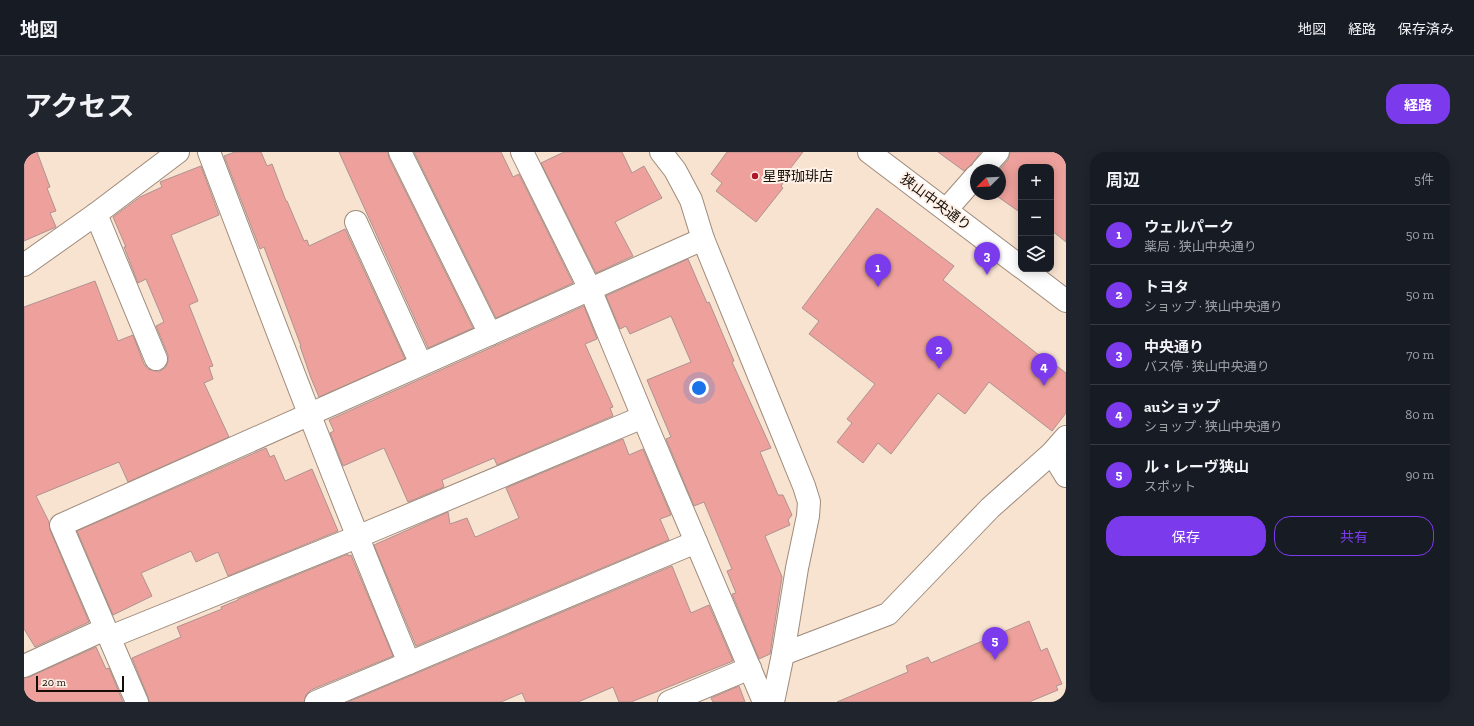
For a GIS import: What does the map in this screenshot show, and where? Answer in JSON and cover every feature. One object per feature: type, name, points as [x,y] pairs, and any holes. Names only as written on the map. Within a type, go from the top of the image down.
[{"type":"street","points":[[24,265],[96,214],[178,152]]},
{"type":"street","points":[[209,152],[309,416],[409,663]]},
{"type":"street","points":[[400,152],[490,334]]},
{"type":"street","points":[[522,152],[590,289],[764,702]]},
{"type":"street","points":[[660,152],[675,170],[691,200],[703,239],[809,502],[808,516],[773,702]]},
{"type":"street","name":"狭山中央通り","points":[[870,152],[1018,264]]},
{"type":"street","points":[[987,164],[998,152]]},
{"type":"street","points":[[946,210],[970,183]]},
{"type":"street","points":[[96,214],[156,359]]},
{"type":"street","points":[[356,222],[421,364]]},
{"type":"street","points":[[137,702],[61,525],[309,416],[421,364],[703,239]]},
{"type":"street","points":[[1028,272],[1066,301]]},
{"type":"street","points":[[24,666],[357,537],[643,417]]},
{"type":"street","points":[[783,654],[888,614],[990,508],[1059,445],[1066,476]]},
{"type":"street","points":[[316,702],[696,542]]},
{"type":"street","points":[[669,702],[750,668]]},
{"type":"building","points":[[24,152],[37,152],[50,187],[47,188],[56,211],[50,213],[56,227],[24,241]]},
{"type":"building","points":[[235,152],[261,152],[267,166],[272,164],[286,201],[304,241],[307,240],[309,246],[345,229],[405,359],[319,397],[264,247],[260,249],[224,156]]},
{"type":"building","points":[[339,152],[388,152],[389,158],[473,328],[428,348]]},
{"type":"building","points":[[414,152],[501,152],[513,177],[519,174],[573,283],[496,318]]},
{"type":"building","points":[[564,152],[622,152],[632,173],[644,166],[662,198],[615,222],[633,256],[596,273],[541,163]]},
{"type":"building","points":[[727,152],[803,152],[789,170],[792,172],[781,186],[783,188],[756,222],[716,191],[722,183],[711,174]]},
{"type":"building","points":[[938,152],[981,152],[964,171]]},
{"type":"building","points":[[1010,152],[1066,152],[1066,242],[1054,232],[1054,164],[1018,164],[1018,211],[1003,200],[1006,200],[1006,164],[1004,164],[1008,160]]},
{"type":"building","points":[[201,166],[219,215],[171,235],[198,301],[189,305],[213,366],[209,367],[213,379],[204,383],[229,437],[128,482],[119,462],[36,496],[49,522],[50,530],[89,622],[35,647],[24,629],[24,307],[95,281],[118,341],[133,335],[144,364],[148,369],[160,371],[166,367],[168,355],[156,326],[164,322],[146,279],[138,283],[124,247],[126,247],[113,217],[140,197],[162,187],[160,182]]},
{"type":"building","points":[[877,208],[954,266],[943,280],[1044,359],[1045,357],[1066,373],[1066,413],[1052,431],[989,382],[965,414],[938,393],[891,454],[878,443],[863,463],[837,442],[852,423],[847,419],[875,384],[809,334],[819,321],[802,308]]},
{"type":"building","points":[[688,259],[707,303],[709,302],[734,361],[732,362],[771,448],[760,452],[778,495],[783,495],[792,515],[788,520],[790,525],[765,536],[782,577],[770,654],[759,659],[732,594],[736,593],[727,571],[732,569],[704,502],[694,506],[666,439],[671,437],[647,380],[691,362],[671,316],[630,334],[626,326],[620,329],[606,296]]},
{"type":"building","points":[[584,306],[597,339],[585,344],[613,407],[610,408],[613,416],[497,465],[494,458],[442,480],[444,487],[408,502],[384,448],[343,466],[330,433],[334,431],[329,420]]},
{"type":"building","points":[[623,439],[629,455],[643,449],[671,515],[660,519],[669,540],[416,646],[374,545],[448,512],[450,524],[467,518],[475,537],[478,536],[519,518],[506,488]]},
{"type":"building","points":[[266,448],[270,457],[274,455],[285,481],[312,469],[338,531],[228,576],[218,552],[196,562],[191,551],[141,573],[152,596],[113,615],[77,531]]},
{"type":"building","points":[[348,554],[348,556],[351,555],[393,656],[311,690],[306,695],[304,702],[149,702],[132,658],[181,637],[177,627],[222,609],[221,607],[238,599]]},
{"type":"building","points":[[672,566],[691,613],[709,605],[733,661],[631,702],[619,702],[613,687],[578,702],[526,702],[522,693],[501,702],[348,702]]},
{"type":"building","points":[[1029,621],[1041,651],[1047,648],[1062,684],[1056,686],[1058,690],[1029,702],[837,702],[908,672],[906,666],[928,657],[931,663]]},
{"type":"building","points":[[96,647],[106,669],[109,668],[123,702],[24,702],[24,678]]},
{"type":"building","points":[[739,686],[745,702],[713,702],[711,698]]},
{"type":"place","name":"星野珈琲店","points":[[755,176]]},
{"type":"place","name":"中央通り","points":[[987,275]]},
{"type":"place","name":"ウェルパーク","points":[[878,287]]},
{"type":"place","name":"トヨタ","points":[[939,369]]},
{"type":"place","name":"auショップ","points":[[1044,386]]},
{"type":"place","name":"ル・レーヴ狭山","points":[[995,660]]}]
